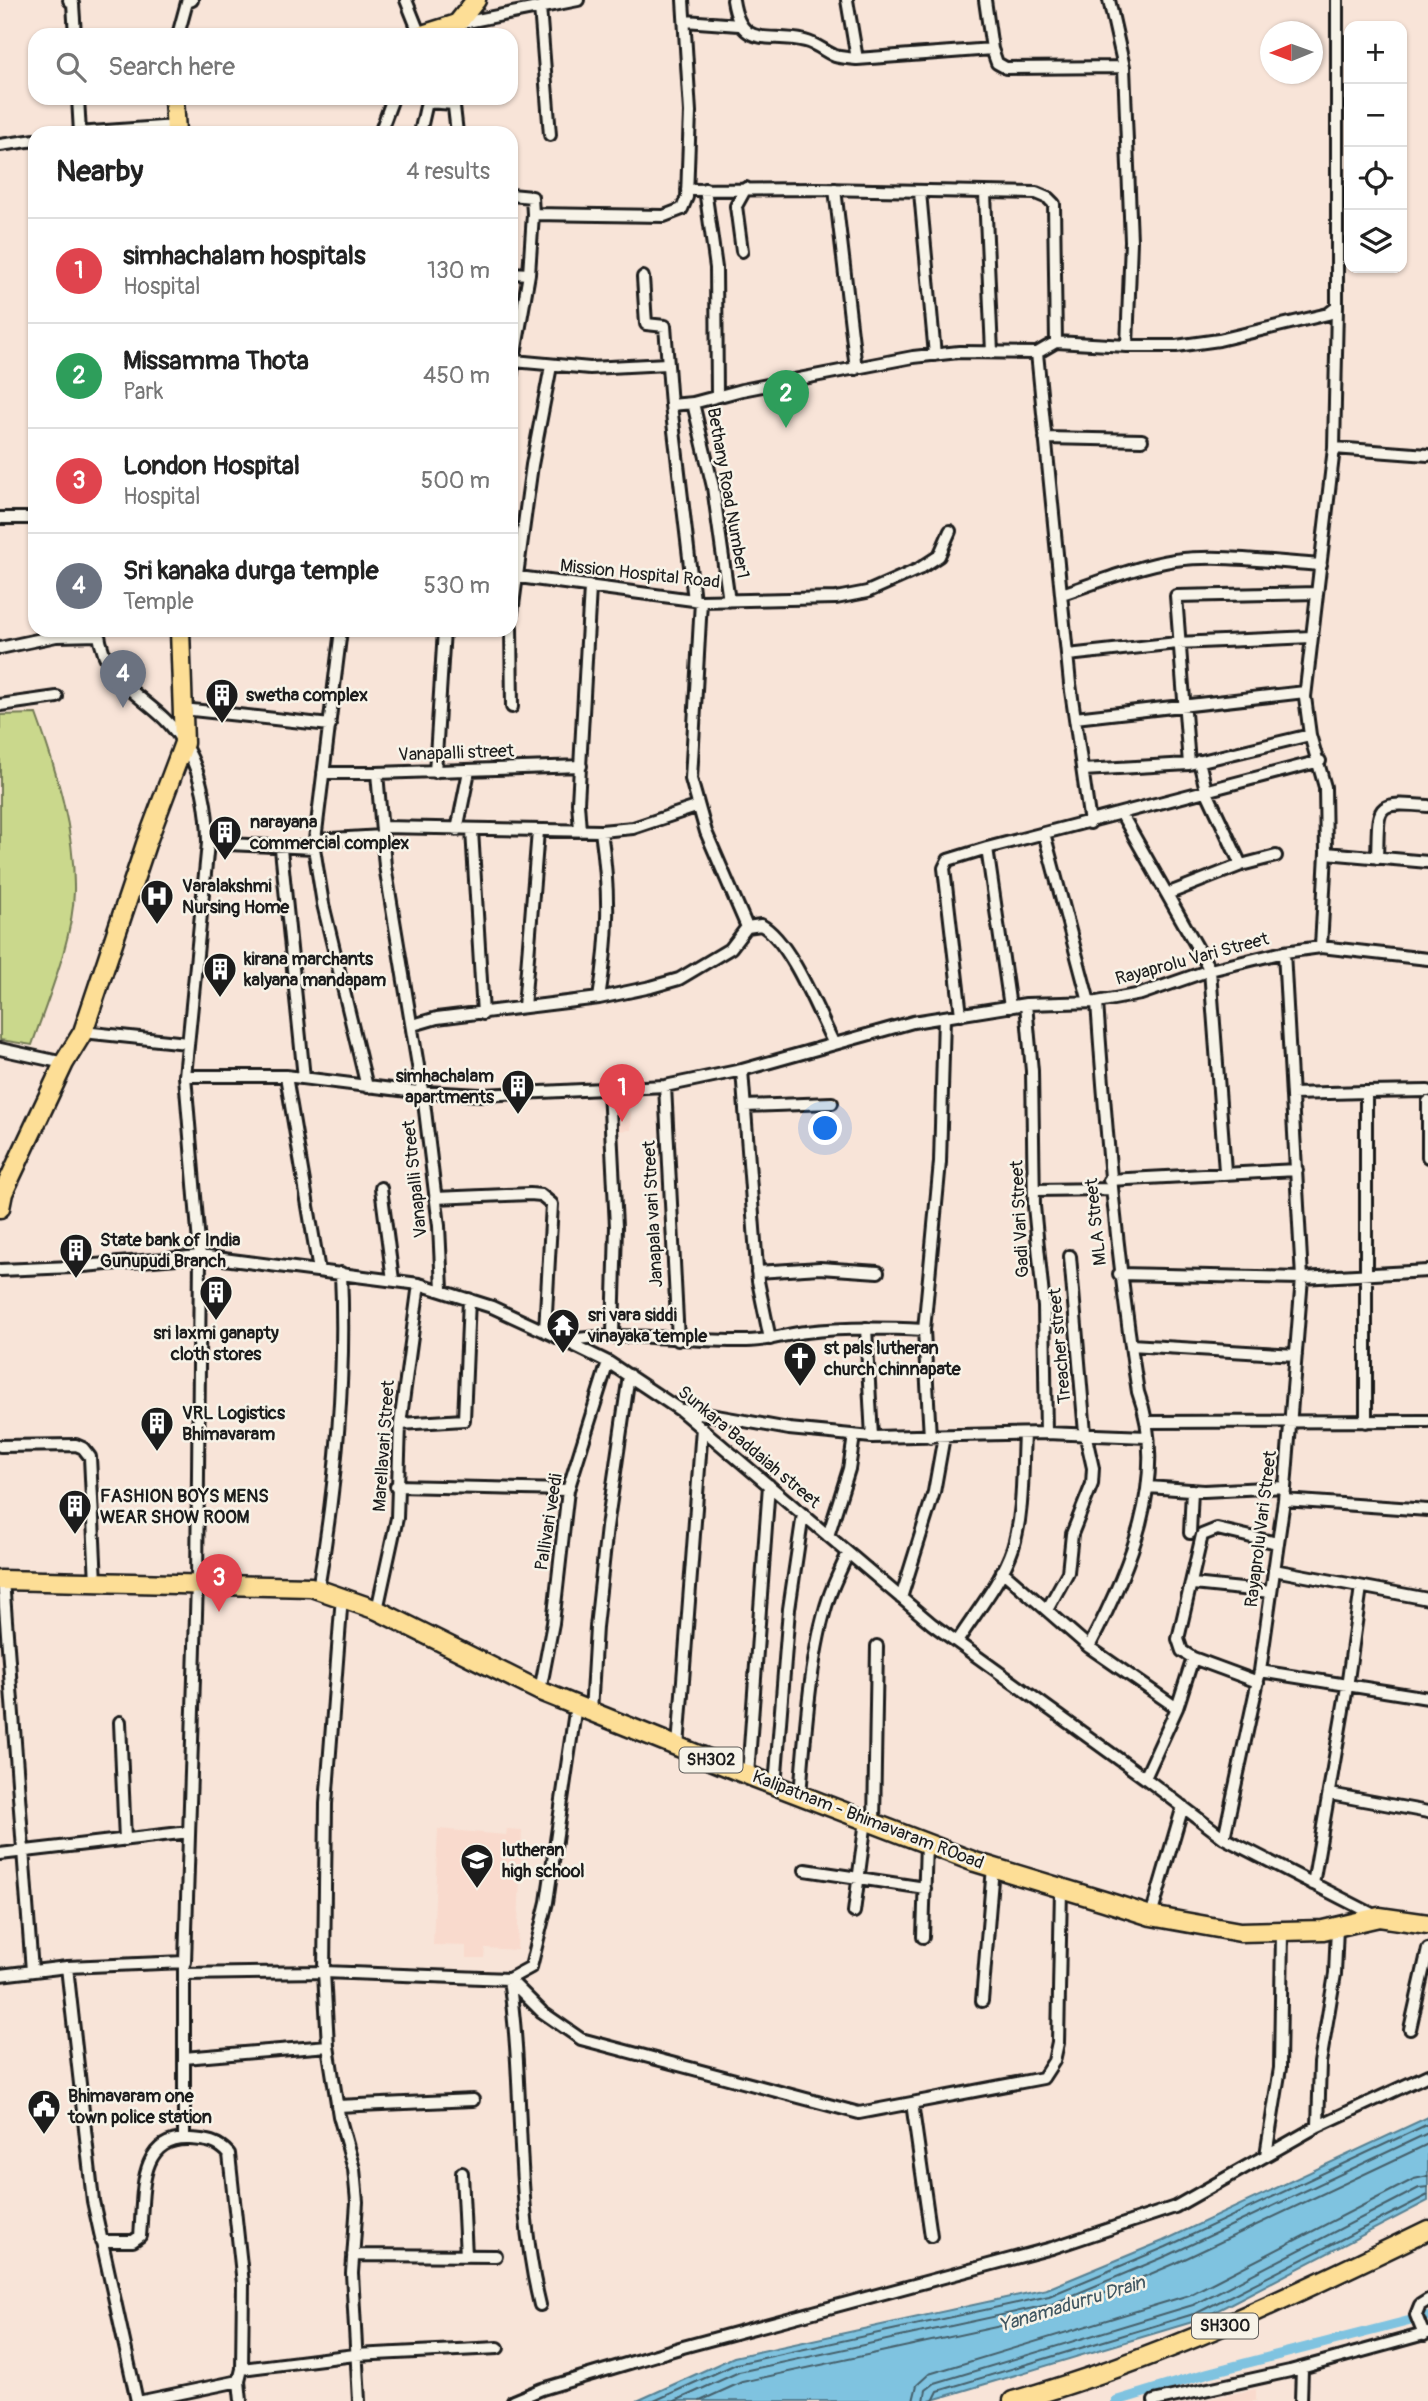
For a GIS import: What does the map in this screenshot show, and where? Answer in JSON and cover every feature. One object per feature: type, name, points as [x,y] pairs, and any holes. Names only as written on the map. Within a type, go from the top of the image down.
[{"type":"main road","points":[[451,28],[476,0]]},
{"type":"main road","points":[[174,105],[176,126]]},
{"type":"main road","points":[[0,1208],[3,1193],[64,1063],[83,1032],[146,844],[184,743],[180,637]]},
{"type":"main road","name":"Kalipatnam - Bhimavaram ROoad","points":[[2,1580],[197,1583],[318,1589],[377,1610],[540,1691],[775,1786],[993,1867],[1151,1916],[1240,1932],[1282,1932],[1338,1927],[1379,1917],[1428,1924]]},
{"type":"main road","name":"SH300","points":[[1013,2401],[1064,2387],[1191,2342],[1428,2230]]},
{"type":"street","points":[[69,0],[73,4],[75,28]]},
{"type":"street","points":[[180,28],[187,2],[192,0]]},
{"type":"street","points":[[406,0],[418,28]]},
{"type":"street","points":[[454,28],[578,0]]},
{"type":"street","points":[[533,214],[664,216],[682,209],[687,190],[690,112],[683,0]]},
{"type":"street","points":[[733,0],[739,25]]},
{"type":"street","points":[[847,0],[857,58]]},
{"type":"street","points":[[985,0],[992,49],[997,63],[1006,68],[1124,67]]},
{"type":"street","points":[[1109,0],[1124,67],[1131,241],[1127,346]]},
{"type":"street","points":[[1321,947],[1326,853],[1325,787],[1320,761],[1310,735],[1306,692],[1334,448],[1337,0]]},
{"type":"street","points":[[540,7],[550,135]]},
{"type":"street","points":[[685,21],[739,25],[758,37],[803,40],[836,56],[857,58],[992,49]]},
{"type":"street","points":[[78,105],[79,126]]},
{"type":"street","points":[[383,126],[390,105]]},
{"type":"street","points":[[421,126],[426,105]]},
{"type":"street","points":[[454,105],[456,126]]},
{"type":"street","points":[[0,145],[28,141]]},
{"type":"street","points":[[687,190],[747,188],[1037,193],[1055,204],[1056,342]]},
{"type":"street","points":[[742,251],[736,206],[747,188]]},
{"type":"street","points":[[705,189],[716,268],[717,396]]},
{"type":"street","points":[[835,189],[856,369]]},
{"type":"street","points":[[920,192],[935,355]]},
{"type":"street","points":[[985,194],[992,352]]},
{"type":"street","points":[[518,196],[532,197],[533,214],[529,274],[518,338]]},
{"type":"street","points":[[518,273],[529,274]]},
{"type":"street","points":[[643,277],[646,324],[665,326],[671,405],[697,600],[691,779],[696,807],[747,927]]},
{"type":"street","points":[[1090,823],[1075,718],[1037,353],[1056,342],[1176,346],[1219,340],[1328,314],[1336,307]]},
{"type":"street","name":"Bethany Road Number1","points":[[729,601],[713,487],[693,402],[935,355],[1037,353]]},
{"type":"street","points":[[518,362],[551,366],[667,365]]},
{"type":"street","points":[[518,546],[551,366]]},
{"type":"street","points":[[671,405],[693,402]]},
{"type":"street","points":[[1045,438],[1142,440]]},
{"type":"street","points":[[1334,448],[1428,455]]},
{"type":"street","points":[[0,518],[28,518]]},
{"type":"street","name":"Mission Hospital Road","points":[[518,578],[697,600],[836,598],[867,592],[919,569],[939,556],[950,531]]},
{"type":"street","points":[[1062,594],[1143,567],[1176,560],[1205,558],[1321,565]]},
{"type":"street","points":[[580,830],[590,588]]},
{"type":"street","points":[[1241,865],[1194,763],[1183,705],[1176,596],[1317,593]]},
{"type":"street","points":[[0,648],[51,637]]},
{"type":"street","points":[[100,637],[102,654],[118,681],[150,706],[184,743],[208,810],[208,843],[185,1076],[200,1256],[197,1583],[184,1968],[184,2139]]},
{"type":"street","points":[[340,637],[314,844],[323,904],[367,1087]]},
{"type":"street","points":[[435,772],[444,637]]},
{"type":"street","points":[[511,637],[512,707]]},
{"type":"street","points":[[1068,655],[1177,643],[1311,637]]},
{"type":"street","points":[[1075,718],[1306,692]]},
{"type":"street","points":[[0,705],[57,697]]},
{"type":"street","points":[[183,709],[330,725]]},
{"type":"street","points":[[1083,770],[1194,763],[1310,735]]},
{"type":"street","points":[[961,1015],[944,868],[948,860],[1320,761]]},
{"type":"street","name":"Vanapalli street","points":[[413,1025],[393,918],[377,773],[581,766]]},
{"type":"street","points":[[457,830],[469,771]]},
{"type":"street","points":[[323,773],[377,773]]},
{"type":"street","points":[[1377,858],[1379,813],[1383,807],[1390,803],[1428,806]]},
{"type":"street","points":[[208,843],[281,849],[382,832],[601,831],[633,828],[696,807]]},
{"type":"street","points":[[1121,813],[1210,970],[1225,1171]]},
{"type":"street","points":[[472,830],[483,1014]]},
{"type":"street","points":[[524,1007],[538,831]]},
{"type":"street","points":[[598,998],[608,940],[607,874],[601,831]]},
{"type":"street","name":"MLA Street","points":[[1044,833],[1093,1002],[1119,1275],[1147,1437],[1148,1487],[1136,1541],[1113,1601],[1089,1647]]},
{"type":"street","points":[[987,848],[1010,1007]]},
{"type":"street","points":[[281,849],[304,1077]]},
{"type":"street","points":[[1326,853],[1428,862]]},
{"type":"street","points":[[1167,894],[1241,865],[1276,856]]},
{"type":"street","points":[[413,1025],[437,1018],[598,998],[679,979],[731,947],[747,927],[761,925],[772,933],[793,964],[834,1044]]},
{"type":"street","points":[[1284,952],[1321,947],[1428,959]]},
{"type":"street","name":"Rayaprolu Vari Street","points":[[185,1076],[304,1077],[367,1087],[481,1096],[665,1086],[742,1070],[913,1022],[1026,1004],[1093,1002],[1141,994],[1210,970],[1284,952],[1302,1278],[1284,1500],[1259,1676],[1224,1838]]},
{"type":"street","name":"Gadi Vari Street","points":[[1026,1004],[1032,1071],[1034,1190],[1044,1307],[1046,1433]]},
{"type":"street","points":[[930,1437],[924,1329],[940,1161],[944,1017]]},
{"type":"street","name":"Vanapalli Street","points":[[413,1025],[419,1055],[420,1090],[424,1102],[435,1198],[442,1289]]},
{"type":"street","points":[[83,1032],[187,1044]]},
{"type":"street","points":[[0,1049],[64,1063]]},
{"type":"street","points":[[742,1070],[757,1272],[770,1339]]},
{"type":"street","points":[[286,1076],[318,1270]]},
{"type":"street","name":"Janapala vari Street","points":[[665,1086],[678,1340]]},
{"type":"street","points":[[609,1089],[616,1227],[613,1334]]},
{"type":"street","points":[[1292,1094],[1428,1091]]},
{"type":"street","points":[[1366,1092],[1366,1422]]},
{"type":"street","points":[[1428,1102],[1428,1157]]},
{"type":"street","points":[[745,1107],[832,1103]]},
{"type":"street","points":[[1034,1190],[1110,1185],[1225,1171],[1297,1170]]},
{"type":"street","points":[[381,1188],[393,1280]]},
{"type":"street","points":[[435,1198],[541,1195],[552,1204],[545,1331]]},
{"type":"street","name":"Sunkara Baddaiah street","points":[[0,1270],[200,1256],[419,1284],[469,1299],[545,1331],[608,1362],[680,1410],[901,1598],[957,1642],[1146,1777],[1224,1838],[1379,1917]]},
{"type":"street","name":"Treacher street","points":[[1047,1610],[1068,1572],[1072,1534],[1092,1484],[1093,1468],[1085,1433],[1070,1256]]},
{"type":"street","points":[[757,1272],[820,1268],[878,1272]]},
{"type":"street","points":[[1119,1275],[1302,1278],[1428,1272]]},
{"type":"street","points":[[318,1589],[331,1510],[338,1429],[344,1340],[341,1273]]},
{"type":"street","name":"Marellavari Street","points":[[377,1610],[397,1518],[400,1423],[419,1284]]},
{"type":"street","points":[[400,1423],[464,1420],[469,1299]]},
{"type":"street","points":[[565,1341],[613,1334],[678,1340],[770,1339],[805,1332],[866,1328],[924,1329]]},
{"type":"street","points":[[866,1328],[872,1437]]},
{"type":"street","points":[[1131,1345],[1296,1355]]},
{"type":"street","name":"Pallivari veedi","points":[[540,1691],[553,1623],[568,1490],[608,1362]]},
{"type":"street","points":[[0,1975],[67,1967],[184,1968],[509,1979],[531,1967],[547,1902],[584,1708],[629,1375]]},
{"type":"street","points":[[680,1410],[789,1429],[854,1436],[1085,1433],[1147,1437]]},
{"type":"street","points":[[1146,1422],[1428,1421]]},
{"type":"street","points":[[678,1747],[688,1584],[702,1428]]},
{"type":"street","points":[[957,1642],[1002,1571],[1013,1548],[1019,1511],[1024,1434]]},
{"type":"street","points":[[828,1536],[849,1469],[854,1436]]},
{"type":"street","points":[[901,1598],[934,1492],[944,1436]]},
{"type":"street","points":[[0,1446],[76,1445],[90,1457],[96,1582]]},
{"type":"street","points":[[748,1775],[769,1485]]},
{"type":"street","points":[[396,1486],[568,1490]]},
{"type":"street","points":[[1148,1487],[1192,1490],[1285,1487]]},
{"type":"street","points":[[1190,1533],[1192,1490]]},
{"type":"street","points":[[1284,1500],[1428,1510]]},
{"type":"street","points":[[775,1786],[789,1609],[803,1514]]},
{"type":"street","points":[[1277,1543],[1217,1529],[1202,1535],[1193,1584],[1178,1640],[1182,1651],[1192,1658],[1259,1676],[1428,1698]]},
{"type":"street","points":[[800,1795],[805,1724],[821,1630],[828,1598],[848,1552]]},
{"type":"street","points":[[1274,1570],[1428,1599]]},
{"type":"street","points":[[1002,1571],[1089,1647],[1177,1708]]},
{"type":"street","points":[[2,1580],[32,1971]]},
{"type":"street","points":[[1193,1584],[1271,1592]]},
{"type":"street","points":[[1313,1884],[1347,1687],[1361,1587]]},
{"type":"street","points":[[342,1596],[326,1804],[324,1972],[328,2046],[337,2106],[354,2169],[357,2202],[353,2255],[355,2355],[359,2401]]},
{"type":"street","points":[[854,1913],[858,1878],[870,1822],[877,1646]]},
{"type":"street","points":[[1146,1777],[1177,1708],[1192,1658]]},
{"type":"street","points":[[0,1718],[13,1718]]},
{"type":"street","points":[[120,1722],[125,1840]]},
{"type":"street","points":[[1329,1794],[1428,1812]]},
{"type":"street","points":[[1151,1916],[1182,1806]]},
{"type":"street","points":[[0,1854],[190,1832]]},
{"type":"street","points":[[923,1937],[926,1843]]},
{"type":"street","points":[[982,2001],[993,1867]]},
{"type":"street","points":[[805,1870],[925,1888]]},
{"type":"street","points":[[509,1979],[542,2011],[581,2039],[859,2113],[1043,2078],[1054,2061],[1058,2043],[1061,1888]]},
{"type":"street","points":[[1318,2126],[1320,2063],[1335,1974],[1338,1927]]},
{"type":"street","points":[[1266,2155],[1279,2068],[1282,1932]]},
{"type":"street","points":[[1410,2029],[1428,1950]]},
{"type":"street","points":[[67,1967],[93,2201],[137,2401]]},
{"type":"street","points":[[509,1979],[516,2027],[529,2259],[540,2305]]},
{"type":"street","points":[[184,2058],[328,2046]]},
{"type":"street","points":[[513,2401],[542,2389],[682,2347],[1052,2248],[1175,2207],[1318,2126],[1428,2075]]},
{"type":"street","points":[[337,2106],[473,2100]]},
{"type":"street","points":[[912,2104],[931,2236]]},
{"type":"street","points":[[101,2241],[133,2241],[140,2235],[148,2160],[155,2148],[184,2139],[210,2140],[229,2154],[243,2284],[242,2369],[239,2381],[241,2401]]},
{"type":"street","points":[[462,2173],[466,2256]]},
{"type":"street","points":[[353,2255],[496,2256]]},
{"type":"street","points":[[1154,2401],[1302,2368],[1424,2332],[1416,2315],[1420,2305],[1428,2300]]},
{"type":"street","points":[[242,2369],[355,2355],[498,2348]]},
{"type":"street","points":[[1301,2401],[1302,2368]]},
{"type":"street","points":[[143,2401],[239,2381]]},
{"type":"shaded area","points":[[631,1111],[631,1130],[615,1131],[613,1114]]},
{"type":"shaded area","name":"lutheran high school","points":[[438,1829],[506,1835],[507,1829],[522,1830],[517,1950],[485,1948],[484,1958],[466,1958],[466,1946],[433,1945]]},
{"type":"shaded area","points":[[1256,2389],[1256,2401],[1199,2401]]},
{"type":"green space","points":[[36,714],[51,756],[68,823],[74,891],[73,910],[64,949],[32,1045],[0,1040],[0,715]]},
{"type":"water","name":"Yanamadurru Drain","points":[[1428,2117],[1428,2201],[1199,2320],[929,2401],[637,2401],[734,2357],[1047,2289],[1163,2241]]},
{"type":"waterway","points":[[1116,2401],[1208,2373],[1428,2316]]},
{"type":"place","name":"Missamma Thota","points":[[786,428]]},
{"type":"place","name":"Sri kanaka durga temple","points":[[123,708]]},
{"type":"place","name":"swetha complex","points":[[222,725]]},
{"type":"place","name":"narayana commercial complex","points":[[225,862]]},
{"type":"place","name":"Varalakshmi Nursing Home","points":[[157,926]]},
{"type":"place","name":"kirana marchants kalyana mandapam","points":[[220,999]]},
{"type":"place","name":"simhachalam apartments","points":[[518,1116]]},
{"type":"place","name":"simhachalam hospitals","points":[[622,1122]]},
{"type":"place","name":"State bank of India Gunupudi Branch","points":[[76,1280]]},
{"type":"place","name":"sri laxmi ganapty cloth stores","points":[[216,1322]]},
{"type":"place","name":"sri vara siddi vinayaka temple","points":[[563,1355]]},
{"type":"place","name":"st pals lutheran church chinnapate","points":[[800,1388]]},
{"type":"place","name":"VRL Logistics Bhimavaram","points":[[157,1453]]},
{"type":"place","name":"FASHION BOYS MENS WEAR SHOW ROOM","points":[[75,1536]]},
{"type":"place","name":"London Hospital","points":[[219,1612]]},
{"type":"place","name":"lutheran high school","points":[[477,1890]]},
{"type":"place","name":"Bhimavaram one town police station","points":[[44,2136]]}]
